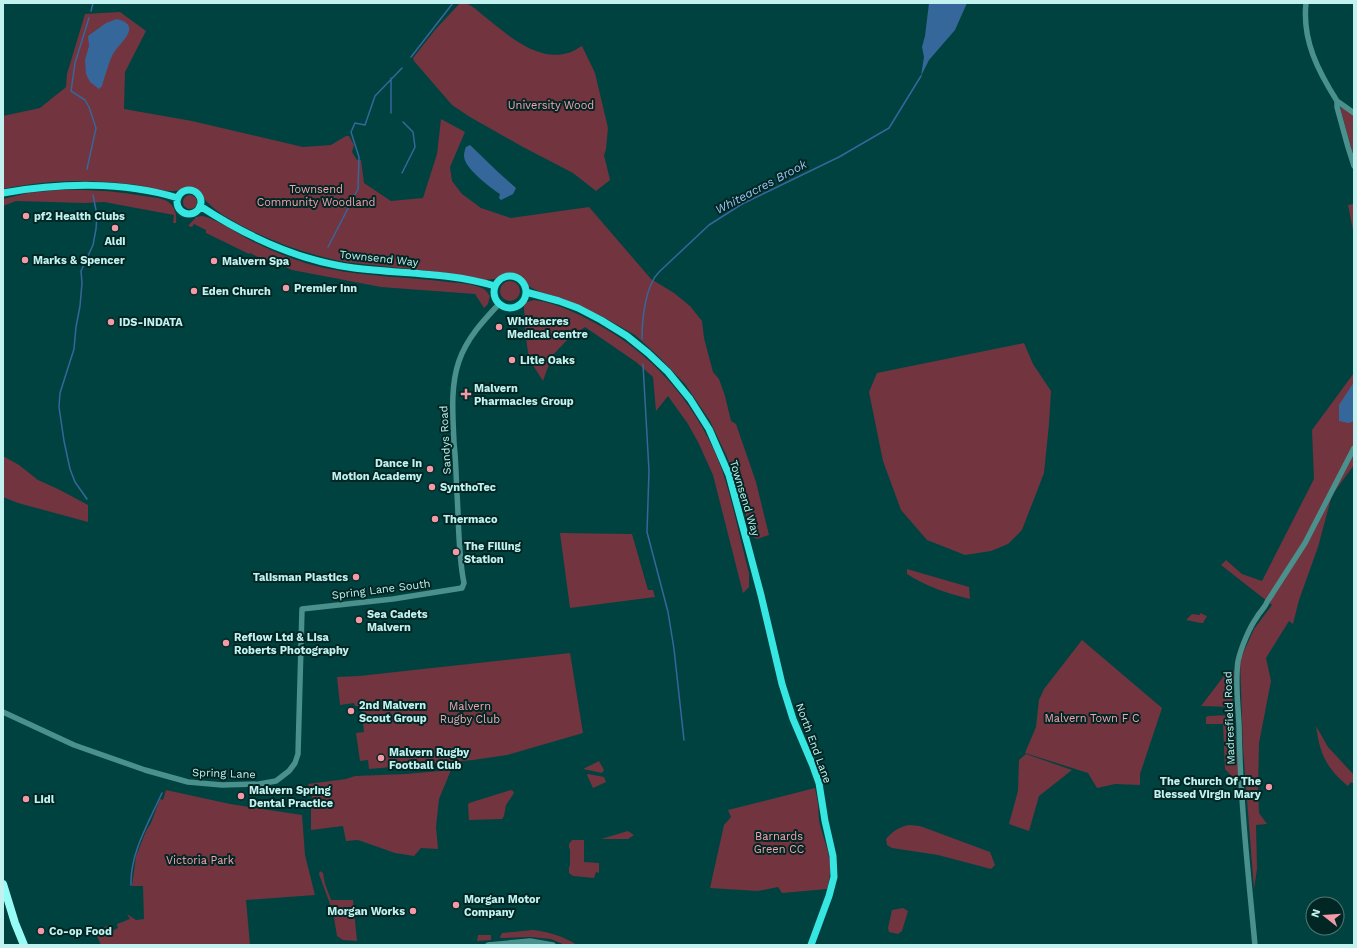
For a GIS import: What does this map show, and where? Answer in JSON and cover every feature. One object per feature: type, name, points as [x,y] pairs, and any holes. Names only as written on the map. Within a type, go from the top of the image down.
[{"type":"highway","points":[[3,884],[15,923],[24,945]]},
{"type":"main road","points":[[3,194],[68,185],[86,185],[161,192],[178,198]]},
{"type":"main road","points":[[191,190],[199,196],[201,202],[200,206],[194,212],[185,213],[179,207],[178,198],[181,193],[191,190]]},
{"type":"main road","name":"Townsend Way","points":[[200,206],[248,234],[278,248],[310,259],[352,268],[445,275],[495,286]]},
{"type":"main road","points":[[513,277],[522,282],[526,292],[524,299],[516,307],[505,308],[499,304],[495,298],[495,286],[502,278],[513,277]]},
{"type":"main road","name":"Townsend Way","points":[[526,292],[578,308],[601,320],[626,336],[648,353],[668,372],[690,399],[710,429],[729,474],[749,547]]},
{"type":"main road","name":"North End Lane","points":[[749,547],[782,684],[793,719],[811,760],[818,783],[833,856],[834,877],[829,896],[811,945]]},
{"type":"street","points":[[1306,3],[1305,31],[1319,69],[1337,101],[1354,113]]},
{"type":"street","points":[[1337,101],[1337,107],[1354,166]]},
{"type":"street","name":"Sandys Road","points":[[462,588],[464,583],[452,417],[455,375],[458,362],[467,342],[475,330],[499,304]]},
{"type":"street","name":"Madresfield Road","points":[[1255,945],[1239,744],[1237,689],[1238,660],[1248,632],[1257,616],[1265,608],[1267,602],[1305,543],[1354,448]]},
{"type":"street","name":"Spring Lane South","points":[[302,609],[393,599],[462,588]]},
{"type":"street","name":"Spring Lane","points":[[3,712],[74,745],[158,774],[188,782],[222,785],[259,784],[276,781],[289,771],[295,763],[298,754],[302,609]]},
{"type":"street","points":[[488,945],[530,941],[554,945]]},
{"type":"green space","name":"University Wood","points":[[460,3],[473,7],[502,31],[533,50],[545,54],[556,55],[574,51],[582,46],[595,73],[608,128],[604,155],[610,180],[596,191],[573,173],[523,147],[452,105],[414,61],[413,58],[435,30]]},
{"type":"green space","name":"Townsend Community Woodland","points":[[120,12],[146,31],[125,72],[124,109],[192,121],[303,147],[331,145],[346,136],[349,136],[354,145],[352,152],[357,160],[361,160],[364,183],[391,201],[423,198],[437,154],[441,119],[465,132],[450,167],[452,181],[462,194],[481,208],[511,218],[589,207],[651,279],[674,293],[690,306],[702,321],[704,338],[713,372],[719,379],[731,421],[736,424],[756,482],[769,535],[757,539],[753,537],[728,459],[710,421],[685,384],[657,355],[635,335],[605,318],[564,299],[540,292],[528,286],[518,276],[507,274],[495,279],[484,280],[447,273],[344,262],[312,254],[281,244],[251,231],[223,215],[207,202],[199,191],[192,188],[166,191],[113,182],[66,181],[3,189],[3,116],[40,108],[66,87],[67,74],[85,14]]},
{"type":"green space","points":[[1340,107],[1354,114],[1354,158]]},
{"type":"green space","points":[[58,190],[112,192],[162,199],[170,203],[174,208],[176,213],[176,223],[173,223],[174,215],[104,202],[84,203],[16,201],[3,206],[3,199],[28,193]]},
{"type":"green space","points":[[190,195],[195,197],[197,202],[195,207],[190,209],[185,207],[183,202],[185,197]]},
{"type":"green space","points":[[1354,204],[1354,235],[1348,205]]},
{"type":"green space","points":[[202,216],[220,223],[250,240],[290,258],[345,272],[462,283],[480,287],[490,296],[488,304],[484,308],[475,294],[381,287],[292,270],[272,261],[264,260],[250,253],[249,254],[206,233],[206,230],[194,224],[192,227],[188,226],[196,217]]},
{"type":"green space","points":[[510,281],[517,284],[520,291],[517,298],[510,301],[503,298],[500,291],[503,284]]},
{"type":"green space","points":[[534,300],[552,304],[579,315],[596,323],[624,341],[660,371],[690,407],[713,448],[726,483],[749,573],[749,587],[743,593],[713,475],[688,424],[668,396],[656,411],[653,377],[636,362],[585,327],[569,338],[552,356],[543,381],[529,359],[525,331],[524,306],[527,302]]},
{"type":"green space","points":[[1024,343],[1033,364],[1051,391],[1044,473],[1022,530],[1008,544],[991,551],[965,555],[927,540],[901,510],[883,461],[869,392],[877,373]]},
{"type":"green space","points":[[1354,373],[1354,465],[1332,495],[1318,547],[1299,600],[1293,624],[1289,621],[1266,658],[1271,681],[1259,743],[1258,787],[1259,813],[1267,824],[1256,825],[1257,869],[1254,889],[1243,748],[1240,660],[1254,629],[1272,605],[1221,565],[1226,560],[1242,574],[1262,581],[1314,479],[1312,430]]},
{"type":"green space","points":[[3,456],[19,465],[38,480],[88,505],[88,522],[18,503],[3,497]]},
{"type":"green space","points":[[560,533],[632,534],[648,590],[653,590],[655,597],[570,608]]},
{"type":"green space","points":[[907,569],[969,587],[970,599],[945,592],[922,583],[907,574]]},
{"type":"green space","points":[[1200,613],[1207,616],[1203,623],[1186,620],[1192,614],[1200,615]]},
{"type":"green space","name":"Malvern Town F C","points":[[1082,640],[1162,708],[1140,774],[1140,785],[1115,784],[1097,788],[1088,773],[1025,753],[1036,727],[1039,700],[1044,689]]},
{"type":"green space","name":"Malvern Rugby Club","points":[[570,653],[583,733],[507,755],[473,760],[369,769],[368,760],[360,761],[356,733],[364,732],[361,706],[355,706],[354,703],[340,705],[337,677],[359,676]]},
{"type":"green space","points":[[1234,671],[1232,707],[1201,706],[1227,672]]},
{"type":"green space","points":[[1230,715],[1234,720],[1239,783],[1225,769],[1223,724],[1206,724],[1206,717],[1208,716]]},
{"type":"green space","points":[[1316,726],[1328,747],[1354,775],[1354,784],[1351,782],[1348,786],[1334,773],[1325,760]]},
{"type":"green space","points":[[1026,754],[1072,770],[1039,796],[1029,831],[1009,824],[1018,791],[1019,760]]},
{"type":"green space","points":[[599,761],[604,770],[602,773],[583,769]]},
{"type":"green space","points":[[451,770],[439,799],[436,827],[438,849],[421,848],[414,856],[395,853],[358,840],[346,841],[343,826],[311,830],[312,795],[308,784],[346,779],[355,776]]},
{"type":"green space","points":[[587,775],[604,777],[606,782],[593,788]]},
{"type":"green space","name":"Barnards Green CC","points":[[815,788],[818,803],[819,822],[830,863],[827,889],[782,893],[778,887],[758,891],[710,888],[724,825],[731,817],[728,810]]},
{"type":"green space","name":"Victoria Park","points":[[166,790],[230,804],[302,815],[305,855],[315,895],[246,900],[250,945],[101,945],[97,936],[103,928],[109,925],[112,931],[118,928],[117,924],[130,919],[127,914],[136,920],[144,919],[143,886],[132,886],[136,856],[160,799],[163,800]]},
{"type":"green space","points":[[511,790],[514,793],[506,805],[502,819],[469,820],[469,803]]},
{"type":"green space","points":[[909,825],[920,826],[990,852],[995,865],[991,869],[938,855],[892,848],[887,845],[886,839],[891,834],[899,828]]},
{"type":"green space","points":[[628,831],[634,835],[628,839],[601,839]]},
{"type":"green space","points":[[572,840],[584,840],[584,862],[599,863],[599,873],[596,872],[594,878],[573,876],[569,873],[569,844]]},
{"type":"green space","points":[[320,871],[323,873],[325,884],[331,900],[353,900],[357,941],[343,940],[337,936],[333,912],[319,874]]},
{"type":"green space","points":[[903,908],[908,911],[902,931],[898,934],[889,932],[888,928],[892,910]]},
{"type":"green space","points":[[533,930],[556,935],[577,945],[565,945],[551,939],[500,937],[502,933]]},
{"type":"green space","points":[[478,935],[491,935],[491,940],[477,941]]},
{"type":"water","points":[[929,3],[967,3],[955,30],[929,60],[921,76],[924,57],[922,47],[925,36]]},
{"type":"water","points":[[117,19],[125,22],[129,26],[129,31],[112,56],[102,86],[99,89],[90,82],[86,74],[85,60],[89,46],[88,36],[106,23]]},
{"type":"water","points":[[470,145],[516,188],[513,194],[501,200],[499,198],[500,194],[473,172],[465,161],[464,156],[466,147]]},
{"type":"water","points":[[1354,382],[1354,421],[1349,423],[1339,421],[1339,405]]},
{"type":"waterway","points":[[91,11],[93,3]]},
{"type":"waterway","points":[[411,57],[453,3]]},
{"type":"waterway","points":[[87,169],[96,128],[85,100],[71,91],[75,63],[89,18]]},
{"type":"waterway","points":[[328,247],[358,189],[359,157],[351,132],[355,123],[365,125],[375,96],[402,68]]},
{"type":"waterway","name":"Whiteacres Brook","points":[[642,339],[647,294],[654,278],[659,272],[709,225],[742,204],[839,157],[889,128],[921,76]]},
{"type":"waterway","points":[[391,78],[391,113]]},
{"type":"waterway","points":[[402,173],[415,147],[413,132],[403,122]]},
{"type":"waterway","points":[[87,499],[75,482],[70,469],[59,407],[60,393],[74,349],[80,306],[82,283],[81,271],[93,245],[96,229],[97,215],[93,195]]},
{"type":"waterway","points":[[643,364],[649,471],[647,532],[668,612],[674,649],[684,740]]},
{"type":"waterway","points":[[131,885],[137,849],[162,793]]},
{"type":"place","name":"pf2 Health Clubs","points":[[26,216]]},
{"type":"place","name":"Aldi","points":[[115,228]]},
{"type":"place","name":"Marks & Spencer","points":[[25,260]]},
{"type":"place","name":"Malvern Spa","points":[[214,261]]},
{"type":"place","name":"Premier Inn","points":[[286,288]]},
{"type":"place","name":"Eden Church","points":[[194,291]]},
{"type":"place","name":"IDS-INDATA","points":[[111,322]]},
{"type":"place","name":"Whiteacres Medical centre","points":[[499,327]]},
{"type":"place","name":"Litle Oaks","points":[[512,360]]},
{"type":"place","name":"Malvern Pharmacies Group","points":[[466,394]]},
{"type":"place","name":"Dance In Motion Academy","points":[[430,469]]},
{"type":"place","name":"SynthoTec","points":[[432,487]]},
{"type":"place","name":"Thermaco","points":[[435,519]]},
{"type":"place","name":"The Filling Station","points":[[456,552]]},
{"type":"place","name":"Talisman Plastics","points":[[356,577]]},
{"type":"place","name":"Sea Cadets Malvern","points":[[359,620]]},
{"type":"place","name":"Reflow Ltd & Lisa Roberts Photography","points":[[226,643]]},
{"type":"place","name":"2nd Malvern Scout Group","points":[[351,711]]},
{"type":"place","name":"Malvern Rugby Football Club","points":[[381,758]]},
{"type":"place","name":"The Church Of The Blessed Virgin Mary","points":[[1269,787]]},
{"type":"place","name":"Malvern Spring Dental Practice","points":[[241,796]]},
{"type":"place","name":"Lidl","points":[[26,799]]},
{"type":"place","name":"Morgan Motor Company","points":[[456,905]]},
{"type":"place","name":"Morgan Works","points":[[413,911]]},
{"type":"place","name":"Co-op Food","points":[[41,931]]}]
